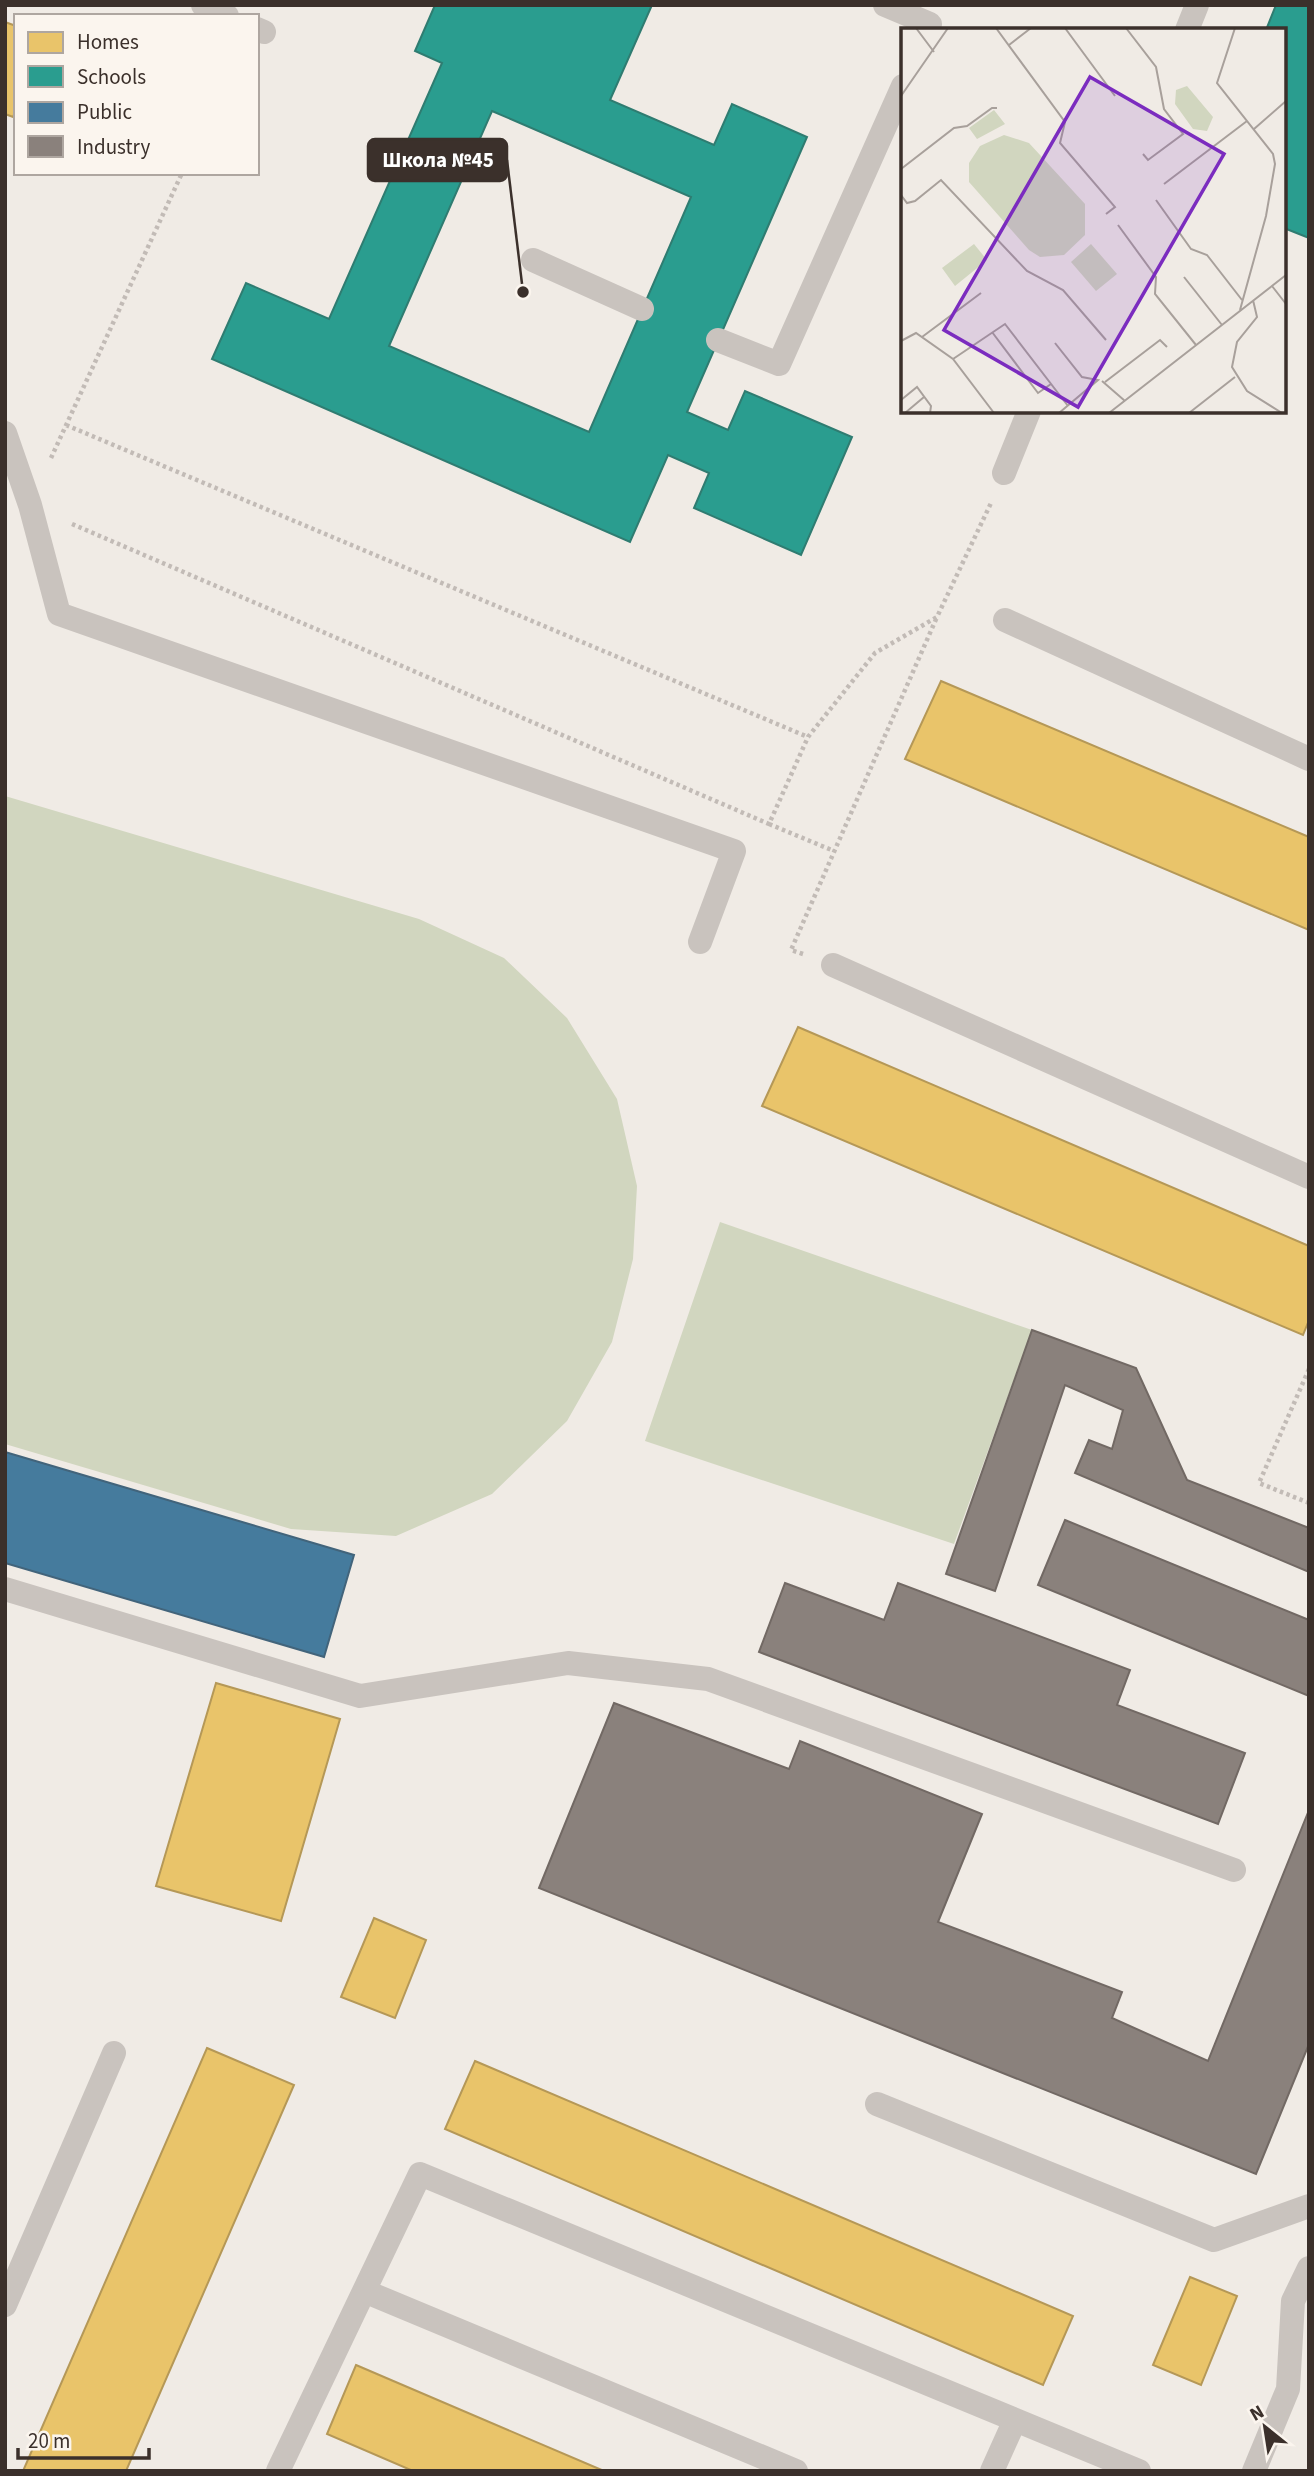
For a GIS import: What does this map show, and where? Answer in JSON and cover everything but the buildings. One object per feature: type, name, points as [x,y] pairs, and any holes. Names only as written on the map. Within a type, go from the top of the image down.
[{"type":"lane","points":[[203,5],[223,14]]},
{"type":"lane","points":[[885,5],[930,24],[929,28]]},
{"type":"lane","points":[[1188,28],[1197,5]]},
{"type":"lane","points":[[719,340],[779,364],[901,90]]},
{"type":"lane","points":[[533,260],[642,309]]},
{"type":"lane","points":[[1004,473],[1029,413]]},
{"type":"lane","points":[[5,433],[30,505],[59,614],[734,851],[700,942]]},
{"type":"lane","points":[[1005,620],[1309,759]]},
{"type":"lane","points":[[833,964],[1309,1177]]},
{"type":"lane","points":[[5,1589],[360,1696],[568,1663],[708,1679],[1234,1870]]},
{"type":"lane","points":[[5,2305],[114,2053]]},
{"type":"lane","points":[[877,2104],[1214,2240],[1309,2206]]},
{"type":"lane","points":[[278,2471],[420,2174],[1139,2471]]},
{"type":"lane","points":[[1254,2471],[1288,2389],[1293,2301],[1309,2268]]},
{"type":"lane","points":[[364,2291],[796,2471]]},
{"type":"lane","points":[[992,2471],[1015,2420]]},
{"type":"path","points":[[181,175],[30,505],[834,851]]},
{"type":"path","points":[[66,425],[808,737]]},
{"type":"path","points":[[833,964],[791,950],[937,617],[985,518]]},
{"type":"path","points":[[769,824],[808,737],[874,653],[937,617]]},
{"type":"path","points":[[1309,1368],[1258,1483],[1309,1503]]},
{"type":"green space","points":[[5,796],[419,919],[504,958],[567,1018],[617,1099],[637,1186],[633,1259],[612,1342],[567,1421],[492,1494],[396,1536],[291,1529],[5,1444]]},
{"type":"green space","points":[[720,1222],[1032,1330],[954,1544],[645,1441]]},
{"type":"place","name":"Школа №45","points":[[523,292]]}]
